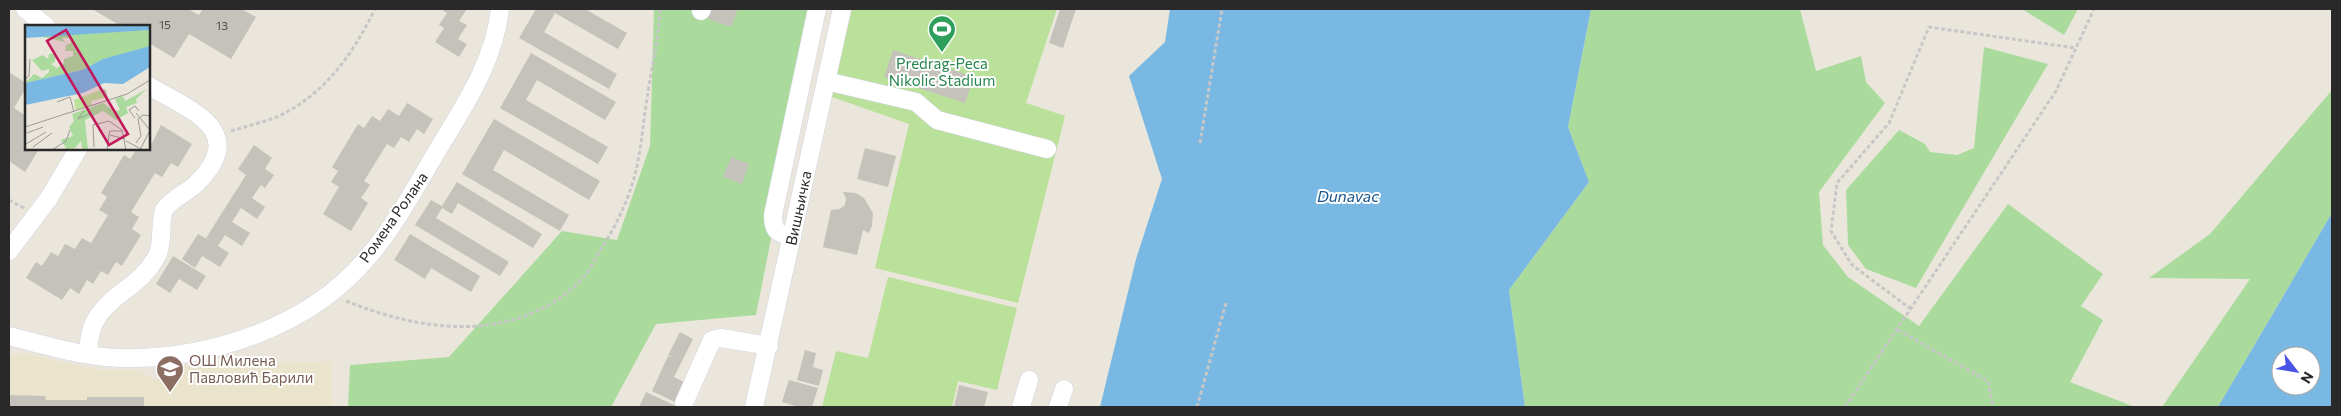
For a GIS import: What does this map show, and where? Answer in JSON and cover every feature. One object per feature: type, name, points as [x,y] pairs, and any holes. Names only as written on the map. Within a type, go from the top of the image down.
[{"type":"street","points":[[25,9],[45,25]]},
{"type":"street","name":"Ромена Ролана","points":[[9,336],[118,358],[163,356],[226,344],[279,323],[329,294],[346,280],[368,257],[422,177],[484,70],[495,40],[500,9]]},
{"type":"street","points":[[792,238],[778,232],[774,228],[773,215],[817,9]]},
{"type":"street","name":"Вишњичка","points":[[754,407],[842,9]]},
{"type":"street","points":[[826,81],[916,102],[937,120],[1047,149]]},
{"type":"street","points":[[88,353],[92,329],[98,316],[108,304],[140,280],[161,246],[164,210],[198,182],[216,153],[216,136],[211,126],[203,117],[150,87]]},
{"type":"street","points":[[150,103],[165,96]]},
{"type":"street","points":[[9,251],[49,198],[77,150]]},
{"type":"street","points":[[684,403],[712,340],[721,338],[768,346]]},
{"type":"street","points":[[1021,407],[1030,380]]},
{"type":"street","points":[[1058,407],[1064,389]]},
{"type":"path","points":[[216,136],[277,116],[301,104],[320,90],[348,56],[363,33],[375,9]]},
{"type":"path","points":[[329,294],[362,307],[415,321],[459,328],[500,324],[526,317],[568,292],[582,278],[611,233],[631,188],[642,140],[647,98],[659,34],[660,9]]},
{"type":"path","points":[[1200,143],[1222,9]]},
{"type":"path","points":[[1845,407],[2056,91],[2094,9]]},
{"type":"path","points":[[1911,309],[1852,265],[1831,231],[1837,183],[1889,123],[1929,27],[2075,48]]},
{"type":"path","points":[[1197,407],[1226,303]]},
{"type":"path","points":[[1898,330],[1988,381],[1993,407]]},
{"type":"shaded area","name":"ОШ Милена Павловић Барили","points":[[9,355],[32,355],[98,370],[139,370],[152,379],[171,378],[175,367],[332,361],[332,407],[9,407]]},
{"type":"green space","points":[[654,9],[816,9],[756,315],[656,324],[611,407],[348,407],[350,365],[449,357],[562,231],[617,240],[650,146]]},
{"type":"green space","name":"Predrag-Peca Nikolic Stadium","points":[[852,9],[1057,9],[1026,103],[1065,116],[1018,303],[875,268],[909,124],[832,97]]},
{"type":"green space","points":[[1591,9],[1800,9],[1816,71],[1861,56],[1866,82],[1885,103],[1819,192],[1823,245],[1848,277],[1919,326],[2008,204],[2103,274],[2081,306],[2103,320],[2070,382],[2135,407],[1525,407],[1509,290],[1589,182],[1568,127]]},
{"type":"green space","points":[[2022,9],[2078,9],[2064,35]]},
{"type":"green space","points":[[1984,47],[2048,64],[1916,288],[1866,269],[1848,245],[1846,190],[1899,130],[1925,144],[1930,152],[1957,155],[1974,148]]},
{"type":"green space","points":[[2332,90],[2332,213],[2218,407],[2162,407],[2250,279],[2149,278],[2210,234]]},
{"type":"green space","points":[[888,277],[1017,308],[997,390],[958,381],[952,407],[822,407],[836,351],[868,358]]},
{"type":"water","name":"Dunavac","points":[[1170,9],[1591,9],[1568,127],[1589,182],[1509,290],[1525,407],[1100,407],[1136,259],[1162,179],[1129,76],[1165,42]]},
{"type":"water","points":[[2332,213],[2332,407],[2218,407]]},
{"type":"building","points":[[92,9],[188,9],[199,15],[203,9],[242,9],[256,17],[231,59],[189,34],[174,58],[150,44],[150,25],[119,25]]},
{"type":"building","points":[[441,9],[467,9],[459,21],[467,25],[458,39],[467,44],[459,57],[435,42],[444,28],[439,25],[447,13]]},
{"type":"building","points":[[536,9],[585,9],[627,33],[618,49],[555,13],[544,32],[617,74],[609,89],[519,38]]},
{"type":"building","points":[[712,9],[738,9],[731,27],[708,19]]},
{"type":"building","points":[[1060,9],[1076,9],[1063,48],[1049,43]]},
{"type":"building","points":[[893,50],[974,77],[965,103],[884,77]]},
{"type":"building","points":[[531,53],[616,102],[605,120],[537,80],[526,100],[608,147],[598,164],[500,108]]},
{"type":"building","points":[[9,72],[25,82],[25,90],[14,108],[25,115],[25,150],[38,150],[25,172],[9,161]]},
{"type":"building","points":[[407,103],[433,119],[424,134],[417,129],[409,142],[401,137],[394,148],[387,144],[364,181],[370,185],[361,198],[368,203],[351,231],[323,214],[339,187],[331,182],[338,171],[332,167],[358,124],[364,128],[372,116],[380,121],[388,109],[399,116]]},
{"type":"building","points":[[494,119],[600,181],[589,200],[504,150],[493,170],[569,215],[560,231],[462,174]]},
{"type":"building","points":[[161,125],[192,144],[178,167],[171,163],[162,177],[155,173],[131,212],[139,217],[132,229],[141,235],[122,266],[116,262],[108,275],[101,271],[93,284],[87,280],[79,294],[70,288],[62,300],[26,278],[36,262],[42,266],[51,252],[58,256],[65,244],[75,249],[82,238],[91,243],[108,215],[99,210],[107,197],[101,193],[124,155],[130,159],[136,150],[150,150]]},
{"type":"building","points":[[254,145],[272,158],[265,169],[274,175],[265,188],[261,185],[252,198],[265,207],[257,219],[241,208],[232,222],[250,233],[242,246],[225,235],[218,246],[229,253],[220,267],[202,256],[195,268],[182,259],[198,234],[211,241],[206,238],[246,175],[238,169]]},
{"type":"building","points":[[865,148],[896,156],[888,187],[857,179]]},
{"type":"building","points":[[731,157],[749,164],[742,184],[723,177]]},
{"type":"building","points":[[457,182],[542,234],[533,248],[458,203],[452,214],[442,208],[436,218],[509,262],[500,276],[415,225],[431,200],[442,206]]},
{"type":"building","points":[[843,192],[856,193],[864,198],[873,213],[872,226],[869,233],[863,230],[857,255],[823,247],[831,210],[840,209],[845,205],[846,198]]},
{"type":"building","points":[[410,234],[480,276],[471,292],[431,268],[425,279],[394,260]]},
{"type":"building","points":[[173,256],[206,276],[197,290],[179,279],[170,293],[156,284]]},
{"type":"building","points":[[680,332],[693,339],[674,377],[686,383],[677,403],[652,391],[668,356],[675,358],[668,355]]},
{"type":"building","points":[[805,350],[816,353],[813,367],[823,370],[819,386],[797,380]]},
{"type":"building","points":[[789,380],[818,388],[812,407],[799,407],[782,402]]},
{"type":"building","points":[[959,385],[988,392],[984,407],[954,407]]},
{"type":"building","points":[[646,392],[661,399],[678,407],[639,407]]},
{"type":"building","points":[[9,395],[45,396],[46,400],[87,400],[87,397],[144,397],[144,407],[9,407]]},
{"type":"place","name":"Predrag-Peca Nikolic Stadium","points":[[942,53]]},
{"type":"place","name":"ОШ Милена Павловић Барили","points":[[170,393]]}]
